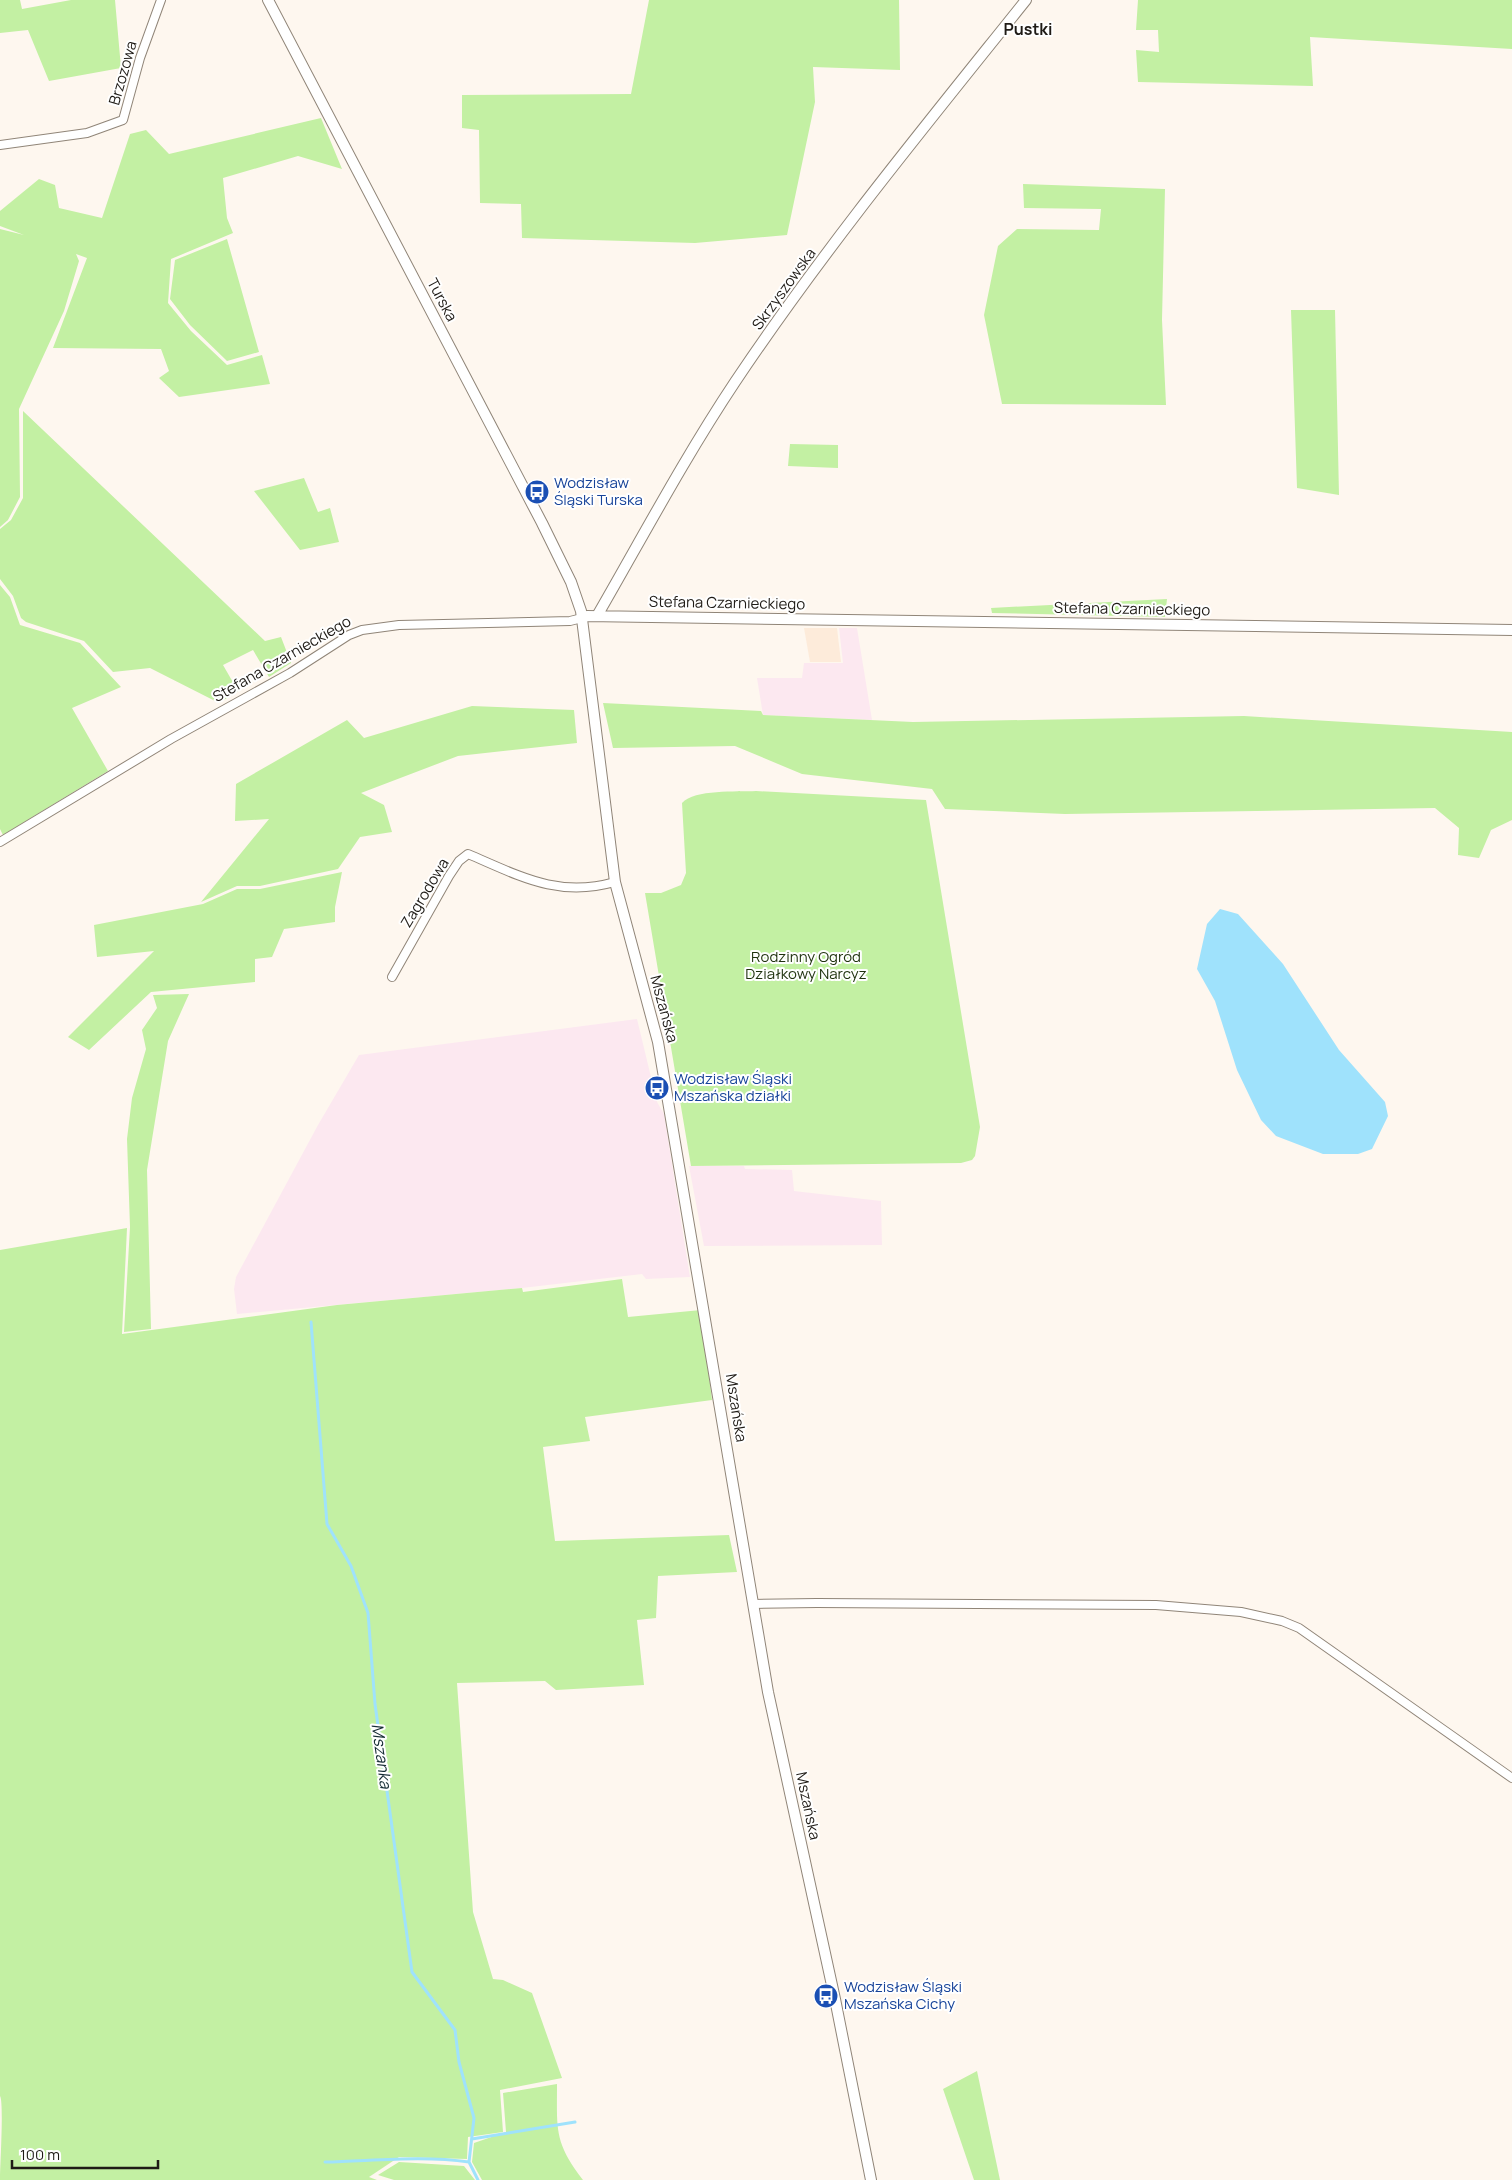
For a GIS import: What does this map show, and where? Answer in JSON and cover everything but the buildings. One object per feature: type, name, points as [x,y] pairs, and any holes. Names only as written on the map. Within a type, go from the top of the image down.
[{"type":"street","name":"Brzozowa","points":[[0,145],[87,134],[123,120],[140,58],[160,0]]},
{"type":"street","name":"Turska","points":[[268,0],[542,523],[572,586],[582,618],[585,640]]},
{"type":"street","name":"Skrzyszowska","points":[[597,616],[692,451],[735,382],[863,206],[1026,0]]},
{"type":"street","name":"Stefana Czarnieckiego","points":[[0,842],[171,739],[282,678],[349,635],[362,630],[399,625],[570,621],[597,616],[1512,630]]},
{"type":"street","name":"Mszańska","points":[[585,640],[615,882],[658,1042],[768,1692],[839,2017],[871,2180]]},
{"type":"street","name":"Zagrodowa","points":[[392,977],[449,876],[459,862],[468,854],[531,881],[566,889],[603,886],[615,882]]},
{"type":"street","points":[[753,1604],[1156,1606],[1241,1612],[1282,1621],[1299,1628],[1512,1778]]},
{"type":"shaded area","points":[[804,628],[837,628],[841,662],[810,662]]},
{"type":"shaded area","points":[[839,628],[857,628],[872,720],[763,715],[757,678],[802,678],[804,663],[843,663]]},
{"type":"shaded area","points":[[637,1019],[657,1102],[664,1114],[690,1277],[646,1279],[642,1274],[522,1288],[237,1314],[234,1289],[236,1277],[318,1125],[359,1055]]},
{"type":"shaded area","points":[[689,1166],[744,1166],[745,1169],[792,1170],[794,1191],[881,1201],[882,1245],[704,1246]]},
{"type":"green space","points":[[0,0],[20,0],[22,9],[71,0],[115,0],[121,68],[49,81],[28,30],[0,33]]},
{"type":"green space","points":[[649,0],[899,0],[900,70],[813,67],[815,102],[787,235],[695,243],[522,238],[521,204],[480,203],[479,130],[462,128],[462,95],[631,94]]},
{"type":"green space","points":[[1138,0],[1512,0],[1512,49],[1310,37],[1313,86],[1138,82],[1136,50],[1159,52],[1158,30],[1136,30]]},
{"type":"green space","points":[[321,118],[342,169],[298,156],[223,178],[227,218],[233,233],[171,259],[168,303],[191,331],[227,365],[262,355],[270,384],[179,397],[159,378],[169,371],[161,349],[53,348],[87,258],[76,254],[79,261],[64,311],[19,409],[20,497],[8,520],[0,527],[0,229],[24,235],[0,226],[0,211],[39,179],[55,185],[59,208],[102,218],[130,134],[146,130],[169,154]]},
{"type":"green space","points":[[1023,184],[1165,189],[1162,320],[1166,405],[1002,404],[984,315],[998,246],[1017,229],[1099,230],[1101,209],[1024,208]]},
{"type":"green space","points":[[227,239],[259,352],[227,361],[190,325],[170,299],[175,260]]},
{"type":"green space","points":[[1291,310],[1335,310],[1339,495],[1297,488]]},
{"type":"green space","points":[[23,411],[265,641],[281,637],[291,663],[269,677],[253,650],[223,665],[238,691],[219,703],[150,668],[113,672],[84,641],[26,622],[21,618],[13,596],[0,579],[0,529],[11,520],[23,498]]},
{"type":"green space","points":[[790,444],[838,445],[838,468],[788,466]]},
{"type":"green space","points":[[304,478],[318,512],[330,508],[339,542],[300,550],[254,491]]},
{"type":"green space","points":[[0,585],[10,597],[20,625],[80,643],[121,687],[72,708],[108,771],[3,835],[0,829]]},
{"type":"green space","points":[[1167,599],[1165,617],[992,613],[991,608]]},
{"type":"green space","points":[[603,703],[761,711],[763,715],[913,722],[1244,716],[1512,732],[1512,820],[1491,830],[1479,858],[1458,855],[1459,828],[1435,808],[1065,814],[945,809],[932,789],[802,774],[735,746],[613,748]]},
{"type":"green space","points":[[472,706],[574,710],[577,743],[458,756],[361,793],[384,805],[392,832],[360,837],[338,869],[260,886],[237,886],[201,902],[269,819],[235,821],[236,784],[347,720],[364,738]]},
{"type":"green space","name":"Rodzinny Ogród Działkowy Narcyz","points":[[756,791],[926,800],[980,1127],[975,1156],[972,1160],[961,1163],[691,1166],[645,893],[661,893],[681,885],[686,873],[682,803],[696,795],[706,793]]},
{"type":"green space","points":[[342,872],[335,907],[335,922],[284,929],[272,957],[255,959],[255,982],[151,992],[89,1050],[68,1037],[154,951],[97,957],[94,925],[203,904],[237,889],[260,889]]},
{"type":"green space","points":[[189,994],[168,1041],[147,1170],[151,1329],[124,1332],[130,1227],[127,1139],[132,1098],[146,1049],[142,1030],[157,1008],[153,995]]},
{"type":"green space","points":[[127,1228],[122,1334],[337,1305],[522,1288],[523,1292],[622,1279],[628,1317],[701,1310],[712,1400],[585,1417],[590,1441],[543,1447],[555,1541],[729,1535],[737,1572],[658,1576],[656,1618],[637,1620],[644,1685],[556,1690],[545,1681],[457,1683],[473,1912],[493,1979],[503,1980],[532,1993],[562,2078],[500,2090],[503,2132],[468,2137],[467,2159],[399,2157],[369,2177],[377,2180],[0,2180],[2,2122],[0,2096],[0,1250]]},
{"type":"green space","points":[[977,2071],[1000,2180],[974,2180],[943,2089]]},
{"type":"green space","points":[[557,2084],[559,2135],[567,2155],[583,2180],[482,2180],[472,2162],[474,2143],[506,2132],[503,2093]]},
{"type":"green space","points":[[399,2162],[464,2166],[475,2180],[394,2180],[378,2175]]},
{"type":"water","points":[[1220,909],[1238,914],[1283,964],[1339,1050],[1385,1102],[1388,1116],[1372,1149],[1358,1154],[1323,1154],[1276,1136],[1261,1120],[1237,1070],[1215,1001],[1197,969],[1207,924]]},
{"type":"waterway","name":"Mszanka","points":[[311,1322],[327,1524],[351,1566],[368,1613],[375,1704],[412,1972],[455,2030],[459,2062],[474,2118],[469,2162],[478,2180]]},
{"type":"waterway","points":[[472,2139],[575,2122]]},
{"type":"waterway","points":[[325,2162],[415,2159],[469,2162]]},
{"type":"place","name":"Wodzisław Śląski Turska","points":[[537,492]]},
{"type":"place","name":"Wodzisław Śląski Mszańska działki","points":[[657,1088]]},
{"type":"place","name":"Wodzisław Śląski Mszańska Cichy","points":[[826,1996]]},
{"type":"district","name":"Pustki","points":[[1028,29]]}]
